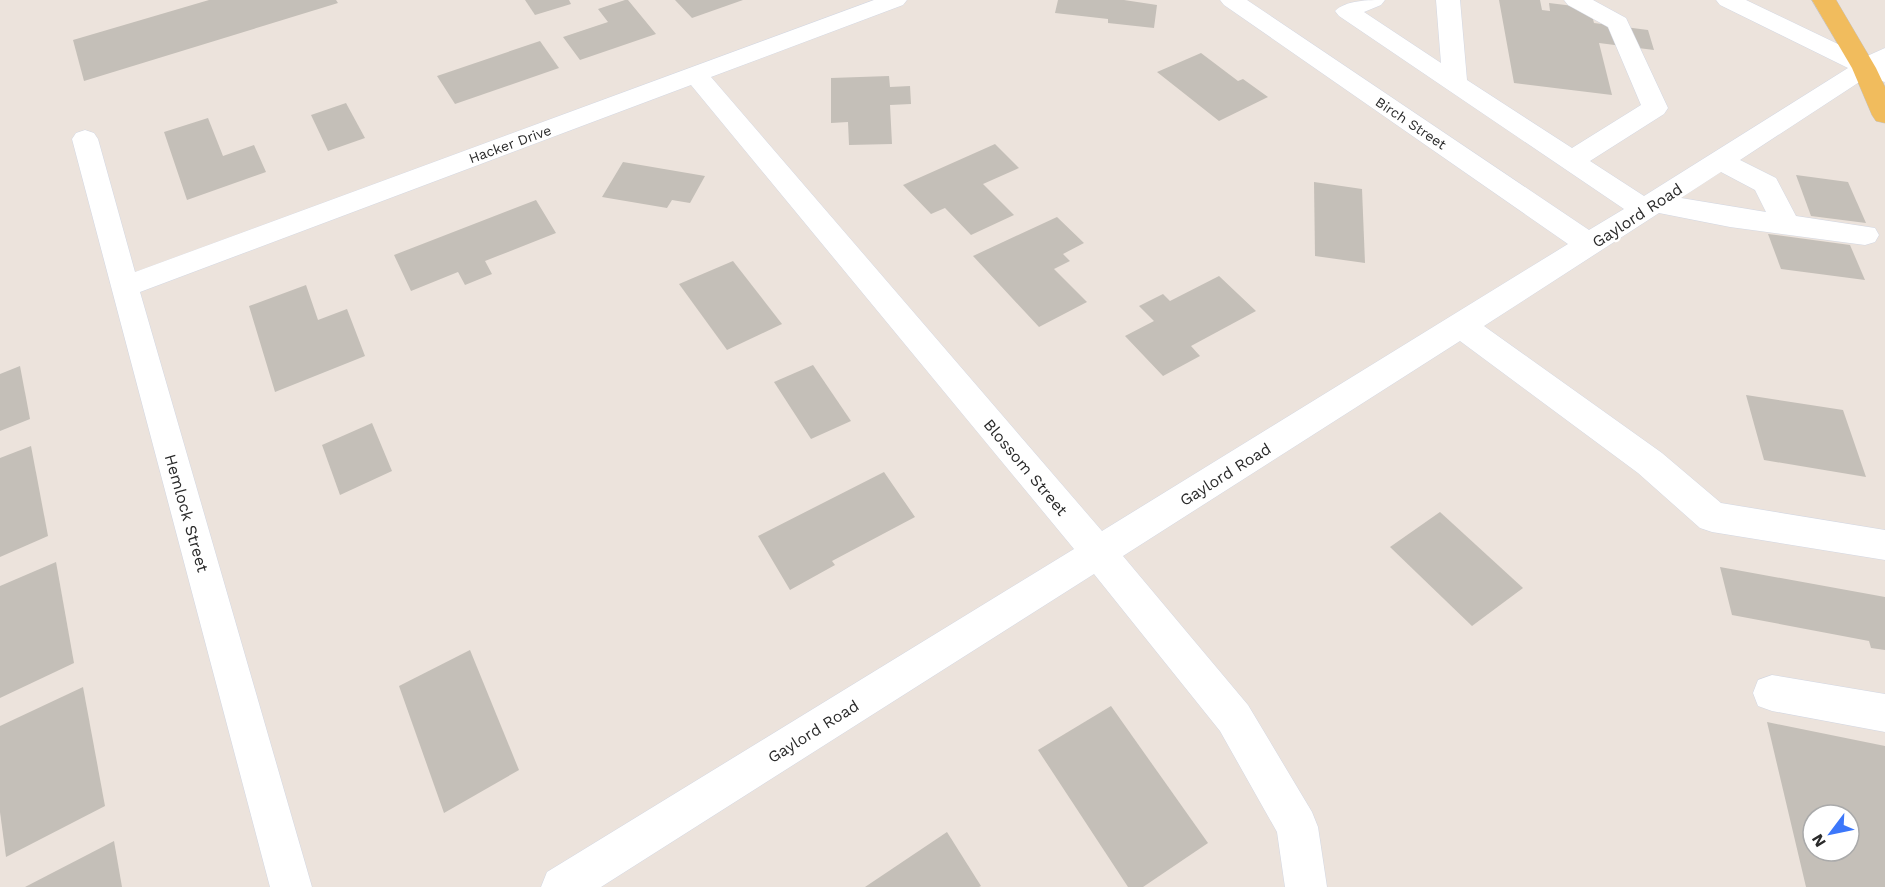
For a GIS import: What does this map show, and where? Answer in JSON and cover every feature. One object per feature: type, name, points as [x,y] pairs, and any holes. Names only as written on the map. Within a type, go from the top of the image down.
[{"type":"main road","points":[[1824,0],[1878,66],[1885,115]]},
{"type":"street","name":"Hacker Drive","points":[[124,287],[895,0]]},
{"type":"street","name":"Birch Street","points":[[1232,0],[1590,245]]},
{"type":"street","points":[[1373,0],[1347,11],[1571,161],[1651,206],[1865,236]]},
{"type":"street","points":[[1448,0],[1455,83]]},
{"type":"street","points":[[1571,161],[1655,108],[1618,23],[1576,0]]},
{"type":"street","points":[[1728,0],[1878,66]]},
{"type":"street","name":"Gaylord Road","points":[[562,887],[1099,553],[1721,161],[1878,66]]},
{"type":"street","name":"Blossom Street","points":[[696,75],[1099,553],[1234,718],[1297,827],[1306,887]]},
{"type":"street","name":"Hemlock Street","points":[[85,139],[291,887]]},
{"type":"street","points":[[1721,161],[1766,184],[1785,223]]},
{"type":"street","points":[[1461,326],[1650,463],[1712,517],[1885,545]]},
{"type":"street","points":[[1772,693],[1885,713]]},
{"type":"building","points":[[209,0],[336,0],[338,3],[84,81],[73,40]]},
{"type":"building","points":[[525,0],[569,0],[571,4],[535,15]]},
{"type":"building","points":[[628,0],[656,34],[580,60],[563,37],[608,22],[598,9]]},
{"type":"building","points":[[675,0],[743,0],[692,18]]},
{"type":"building","points":[[1058,0],[1124,0],[1157,5],[1154,28],[1108,23],[1108,19],[1055,13]]},
{"type":"building","points":[[1499,0],[1540,0],[1542,10],[1550,11],[1549,3],[1590,8],[1594,23],[1648,30],[1654,50],[1599,43],[1612,95],[1514,83]]},
{"type":"building","points":[[540,41],[559,68],[455,104],[437,76]]},
{"type":"building","points":[[1201,53],[1238,81],[1243,79],[1268,97],[1219,121],[1157,72]]},
{"type":"building","points":[[889,76],[890,87],[910,86],[911,104],[890,105],[892,144],[849,145],[848,122],[831,123],[831,78]]},
{"type":"building","points":[[346,103],[365,138],[328,151],[311,115]]},
{"type":"building","points":[[208,118],[223,156],[254,145],[266,172],[187,200],[164,132]]},
{"type":"building","points":[[995,144],[1019,168],[983,184],[1014,215],[971,235],[945,208],[931,214],[903,185]]},
{"type":"building","points":[[623,162],[705,176],[690,203],[672,200],[667,208],[602,197]]},
{"type":"building","points":[[1796,175],[1848,182],[1866,223],[1811,216]]},
{"type":"building","points":[[1314,182],[1362,189],[1365,263],[1315,256]]},
{"type":"building","points":[[536,200],[556,233],[485,261],[492,274],[465,285],[458,272],[411,291],[394,255]]},
{"type":"building","points":[[1057,217],[1084,243],[1063,254],[1070,261],[1054,269],[1087,302],[1039,327],[973,256]]},
{"type":"building","points":[[1768,234],[1850,245],[1865,280],[1781,269]]},
{"type":"building","points":[[733,261],[782,324],[727,350],[679,284]]},
{"type":"building","points":[[1219,276],[1256,311],[1191,346],[1200,356],[1163,376],[1125,336],[1154,321],[1139,306],[1163,294],[1170,301]]},
{"type":"building","points":[[306,285],[318,320],[347,309],[365,356],[275,392],[249,306]]},
{"type":"building","points":[[813,365],[851,421],[811,439],[774,382]]},
{"type":"building","points":[[20,366],[30,419],[0,431],[0,374]]},
{"type":"building","points":[[1746,395],[1843,410],[1866,477],[1764,460]]},
{"type":"building","points":[[372,423],[392,471],[340,495],[322,445]]},
{"type":"building","points":[[31,446],[48,536],[0,557],[0,458]]},
{"type":"building","points":[[884,472],[915,517],[832,561],[835,565],[790,590],[758,536]]},
{"type":"building","points":[[1440,512],[1523,588],[1472,626],[1390,547]]},
{"type":"building","points":[[56,562],[74,663],[0,698],[0,586]]},
{"type":"building","points":[[1720,567],[1885,597],[1885,650],[1871,648],[1869,641],[1732,615]]},
{"type":"building","points":[[470,650],[519,770],[444,813],[399,686]]},
{"type":"building","points":[[83,687],[105,806],[6,857],[0,812],[0,726]]},
{"type":"building","points":[[1111,706],[1208,843],[1143,887],[1128,887],[1038,750]]},
{"type":"building","points":[[1767,722],[1885,746],[1885,887],[1806,887]]},
{"type":"building","points":[[947,832],[981,886],[865,887]]},
{"type":"building","points":[[114,841],[122,887],[25,887]]}]
